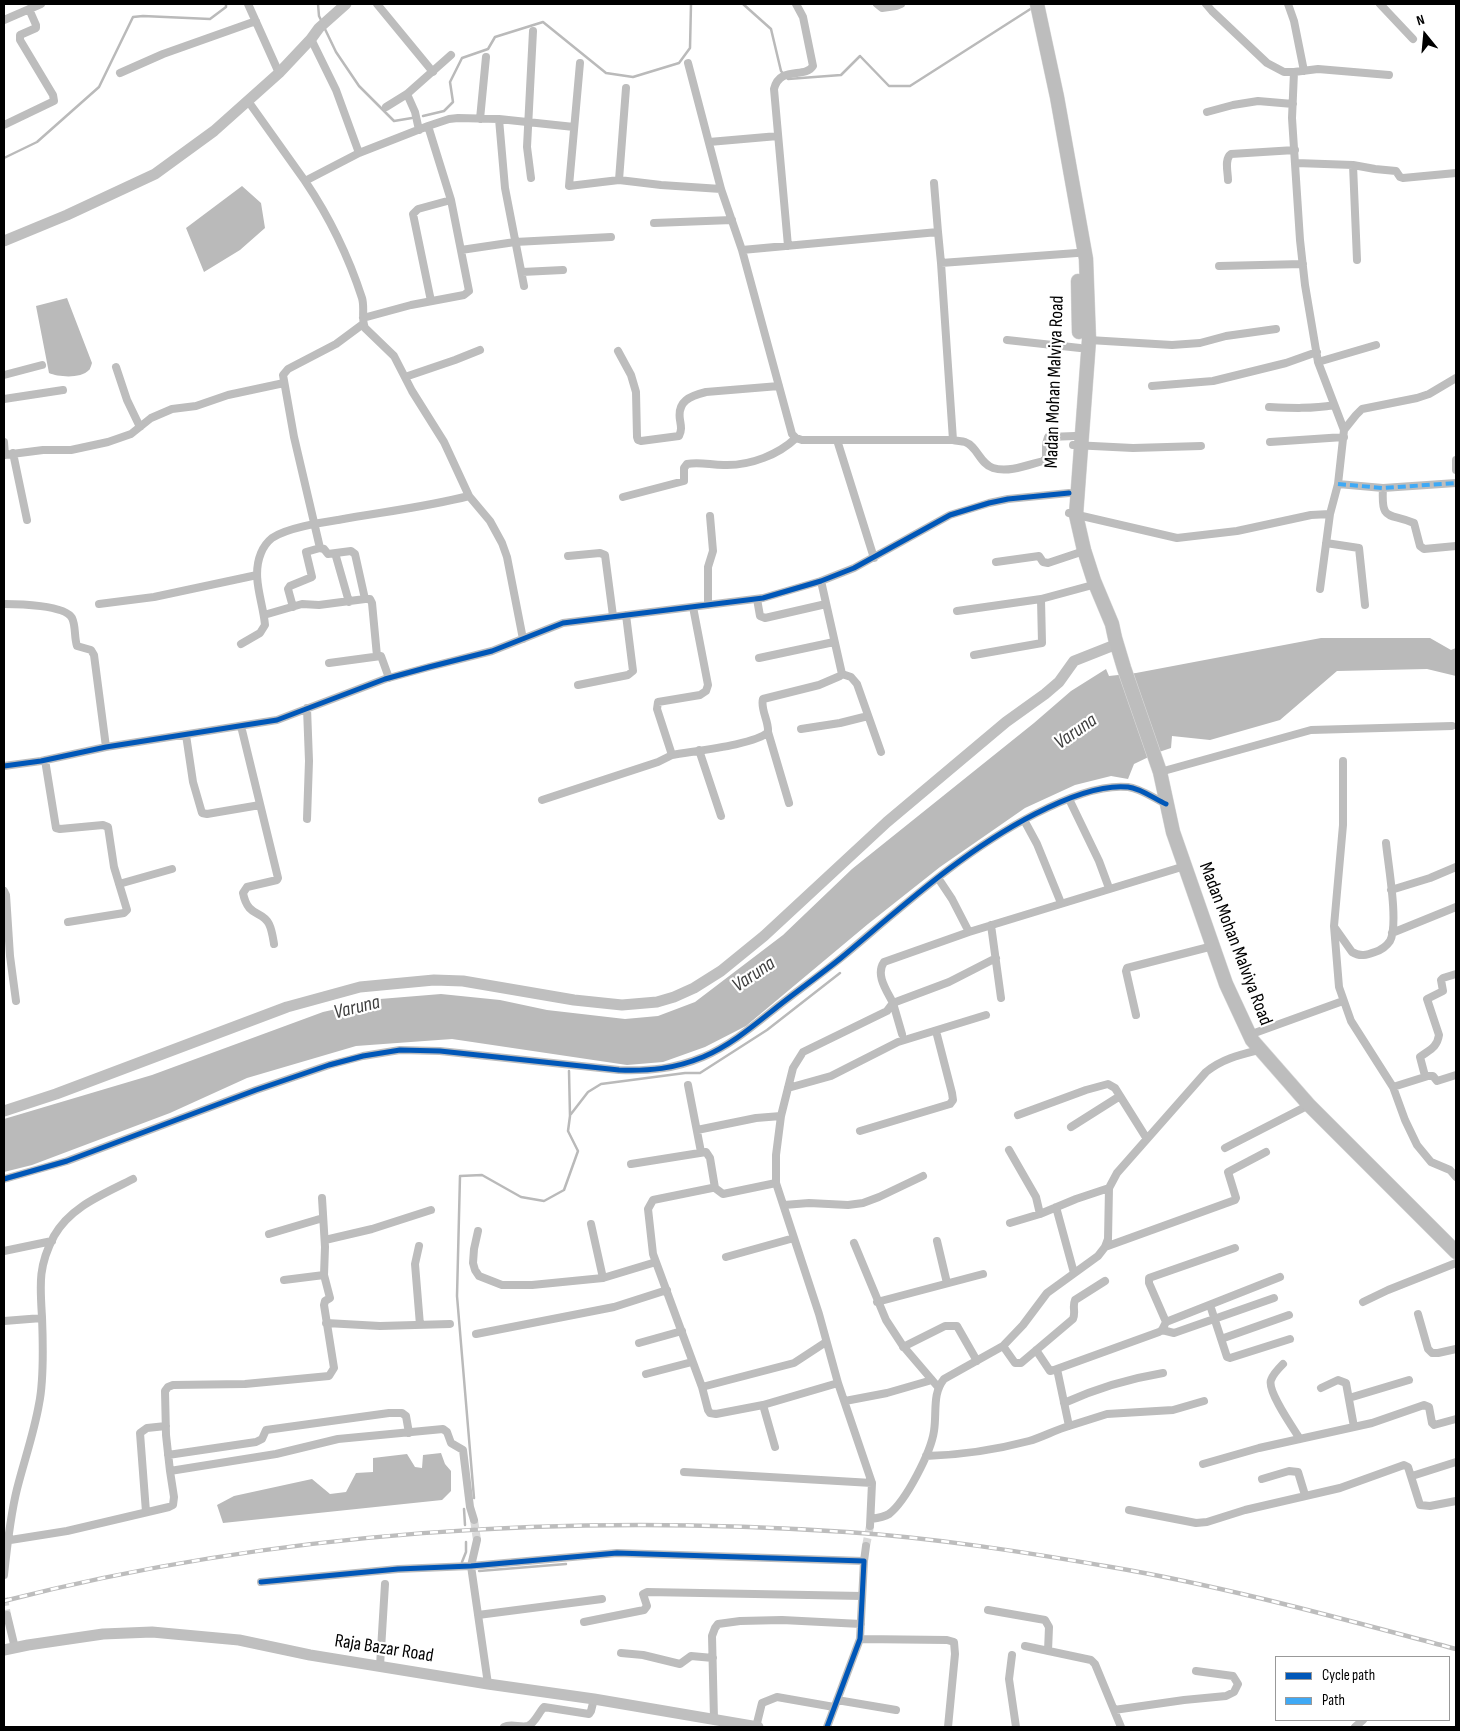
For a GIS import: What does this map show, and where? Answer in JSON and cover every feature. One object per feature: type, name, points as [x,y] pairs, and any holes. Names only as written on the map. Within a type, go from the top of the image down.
[{"type":"highway","name":"Madan Mohan Malviya Road","points":[[1031,4],[1039,26],[1067,150],[1086,259],[1084,344],[1071,531],[1089,586],[1106,627],[1116,641]]},
{"type":"highway","name":"Madan Mohan Malviya Road","points":[[1037,4],[1076,254],[1084,344]]},
{"type":"highway","name":"Madan Mohan Malviya Road","points":[[1077,442],[1069,493],[1072,514],[1094,581],[1112,624],[1124,668],[1160,772],[1173,832],[1226,984],[1249,1035],[1259,1050],[1309,1105],[1456,1252]]},
{"type":"street","points":[[16,4],[19,13]]},
{"type":"street","points":[[4,20],[42,4]]},
{"type":"street","points":[[248,4],[279,73]]},
{"type":"street","points":[[4,240],[67,216],[155,174],[214,131],[248,101],[279,73],[312,39],[319,28],[346,4]]},
{"type":"street","points":[[377,4],[433,72]]},
{"type":"street","points":[[788,246],[774,89],[777,81],[785,76],[808,71],[813,66],[803,17],[796,4]]},
{"type":"street","points":[[877,4],[882,8],[901,4]]},
{"type":"street","points":[[1206,4],[1267,63],[1284,72],[1318,69],[1389,75]]},
{"type":"street","points":[[1288,4],[1294,21],[1304,71]]},
{"type":"street","points":[[1380,4],[1413,39]]},
{"type":"street","points":[[4,125],[54,101],[53,96],[20,40],[20,35],[36,28],[29,9]]},
{"type":"street","points":[[120,73],[163,54],[256,21]]},
{"type":"street","points":[[531,178],[527,147],[533,32]]},
{"type":"street","points":[[312,39],[336,90],[359,153]]},
{"type":"street","points":[[386,107],[407,94],[451,54]]},
{"type":"street","points":[[480,119],[486,57]]},
{"type":"street","points":[[580,63],[570,186],[619,180],[669,186],[721,189]]},
{"type":"street","points":[[688,63],[721,189],[742,250],[792,434],[796,438],[802,440],[953,440],[969,444],[984,463],[1000,470],[1042,461],[1046,458],[1048,437],[1133,448],[1201,446]]},
{"type":"street","points":[[1294,72],[1295,150],[1303,264],[1318,362],[1344,434]]},
{"type":"street","points":[[619,180],[626,88]]},
{"type":"street","points":[[407,94],[415,112],[419,130]]},
{"type":"street","points":[[248,101],[304,181],[336,235],[362,299],[365,328],[394,356],[444,442],[469,496],[490,521],[502,542],[507,557],[523,639]]},
{"type":"street","points":[[1207,112],[1233,104],[1258,101],[1293,104]]},
{"type":"street","points":[[304,181],[359,153],[449,119],[498,119],[574,127]]},
{"type":"street","points":[[498,119],[505,188],[524,286]]},
{"type":"street","points":[[320,548],[294,437],[284,383],[284,371],[336,344],[363,321],[431,301],[464,295],[469,291],[462,250],[450,200],[428,126]]},
{"type":"street","points":[[709,142],[778,136]]},
{"type":"street","points":[[1228,180],[1227,160],[1231,154],[1295,150]]},
{"type":"street","points":[[1296,163],[1353,165],[1375,170],[1396,171],[1403,178],[1456,173]]},
{"type":"street","points":[[1353,165],[1358,260]]},
{"type":"street","points":[[934,182],[953,440]]},
{"type":"street","points":[[431,301],[413,214],[418,210],[450,200]]},
{"type":"street","points":[[654,223],[732,220]]},
{"type":"street","points":[[742,250],[938,232]]},
{"type":"street","points":[[462,250],[515,242],[611,237]]},
{"type":"street","points":[[941,263],[1076,254]]},
{"type":"street","points":[[1219,266],[1303,264]]},
{"type":"street","points":[[522,272],[563,270]]},
{"type":"street","points":[[1007,340],[1084,344],[1172,345],[1200,343],[1226,336],[1276,329]]},
{"type":"street","points":[[1318,362],[1376,345]]},
{"type":"street","points":[[405,377],[480,350]]},
{"type":"street","points":[[618,351],[631,375],[636,392],[637,437],[641,442],[679,436],[681,431],[680,407],[683,401],[695,395],[706,392],[779,386]]},
{"type":"street","points":[[1152,386],[1213,381],[1286,363],[1317,352]]},
{"type":"street","points":[[4,375],[42,365]]},
{"type":"street","points":[[116,368],[127,400],[140,427]]},
{"type":"street","points":[[1320,589],[1330,514],[1338,484],[1344,434],[1356,414],[1362,409],[1429,394],[1456,378]]},
{"type":"street","points":[[4,442],[4,455],[88,447],[120,439],[131,434],[151,418],[172,409],[196,406],[228,395],[284,383]]},
{"type":"street","points":[[4,399],[63,390]]},
{"type":"street","points":[[1269,407],[1301,408],[1334,405]]},
{"type":"street","points":[[1270,442],[1344,434]]},
{"type":"street","points":[[623,497],[684,481],[684,468],[687,464],[695,462],[726,466],[743,464],[759,460],[776,452],[796,438]]},
{"type":"street","points":[[837,440],[874,558]]},
{"type":"street","points":[[13,453],[27,520]]},
{"type":"street","points":[[1456,460],[1456,470]]},
{"type":"street","points":[[1338,484],[1383,488],[1456,483]]},
{"type":"street","points":[[1383,488],[1383,510],[1388,515],[1414,523],[1420,546],[1424,548],[1456,546]]},
{"type":"street","points":[[4,766],[45,760],[106,747],[277,720],[389,678],[492,651],[563,622],[757,599],[821,581],[854,568],[950,515],[1008,499],[1069,493]]},
{"type":"street","points":[[241,644],[260,633],[265,625],[257,564],[261,553],[270,539],[315,524],[420,507],[469,496]]},
{"type":"street","points":[[1072,514],[1177,538],[1237,531],[1311,515],[1330,514]]},
{"type":"street","points":[[708,605],[708,568],[714,551],[710,516]]},
{"type":"street","points":[[1326,543],[1359,548],[1365,606]]},
{"type":"street","points":[[293,607],[288,588],[312,577],[306,552],[320,548],[324,548],[328,554],[351,552],[354,554],[365,599]]},
{"type":"street","points":[[336,553],[349,602]]},
{"type":"street","points":[[568,556],[600,553],[605,556],[613,616]]},
{"type":"street","points":[[996,562],[1039,556],[1043,562],[1048,563],[1078,553]]},
{"type":"street","points":[[99,604],[154,597],[257,575]]},
{"type":"street","points":[[821,581],[842,674]]},
{"type":"street","points":[[957,611],[1041,599],[1089,586]]},
{"type":"street","points":[[264,615],[302,604],[319,605],[370,599],[377,656]]},
{"type":"street","points":[[757,599],[760,616],[764,618],[826,604]]},
{"type":"street","points":[[974,655],[1042,643],[1041,599]]},
{"type":"street","points":[[4,604],[43,607],[68,612],[74,625],[77,646],[93,652],[106,747]]},
{"type":"street","points":[[672,755],[657,709],[658,702],[700,695],[706,691],[708,685],[693,607]]},
{"type":"street","points":[[578,686],[628,675],[633,671],[626,615]]},
{"type":"street","points":[[4,1111],[64,1092],[287,1007],[360,987],[434,980],[464,981],[574,1000],[622,1005],[649,1004],[674,997],[694,988],[721,971],[764,936],[894,815],[1006,722],[1046,694],[1058,682],[1074,660],[1116,641]]},
{"type":"street","points":[[759,658],[834,642]]},
{"type":"street","points":[[328,663],[377,656],[383,658],[389,678]]},
{"type":"street","points":[[842,674],[854,679],[881,752]]},
{"type":"street","points":[[789,803],[768,732],[762,703],[763,699],[819,685],[838,678],[842,674]]},
{"type":"street","points":[[307,708],[307,819]]},
{"type":"street","points":[[802,729],[868,716]]},
{"type":"street","points":[[241,726],[278,878],[247,887],[243,893],[249,908],[269,924],[274,944]]},
{"type":"street","points":[[1160,772],[1311,730],[1452,726]]},
{"type":"street","points":[[542,800],[658,762],[672,755],[745,742],[763,736],[768,732]]},
{"type":"street","points":[[186,735],[192,782],[202,813],[207,814],[260,805]]},
{"type":"street","points":[[699,750],[721,816]]},
{"type":"street","points":[[45,760],[56,828],[103,825],[108,827],[114,867],[127,908],[126,912],[68,922]]},
{"type":"street","points":[[1343,761],[1343,826],[1334,926],[1339,988],[1351,1021],[1393,1087],[1405,1120],[1417,1145],[1431,1162],[1453,1169],[1456,1177]]},
{"type":"street","points":[[4,1179],[67,1161],[256,1090],[329,1065],[364,1056],[400,1050],[440,1051],[619,1070],[647,1071],[677,1066],[703,1057],[727,1045],[839,959],[938,878],[991,840],[1024,820],[1051,806],[1106,789],[1131,787],[1166,804]]},
{"type":"street","points":[[1070,799],[1099,861],[1109,888]]},
{"type":"street","points":[[1024,820],[1037,844],[1061,903]]},
{"type":"street","points":[[1334,926],[1352,952],[1364,956],[1383,949],[1390,940],[1394,918],[1386,843]]},
{"type":"street","points":[[902,1034],[893,1003],[880,973],[880,967],[884,962],[969,932],[1185,866]]},
{"type":"street","points":[[1391,890],[1430,878],[1456,867]]},
{"type":"street","points":[[119,884],[172,869]]},
{"type":"street","points":[[938,878],[952,899],[969,932]]},
{"type":"street","points":[[4,891],[6,895],[9,946],[16,1001]]},
{"type":"street","points":[[1392,933],[1456,907]]},
{"type":"street","points":[[991,925],[1001,998]]},
{"type":"street","points":[[1136,1015],[1126,970],[1128,968],[1213,946]]},
{"type":"street","points":[[996,958],[949,982],[893,1003],[887,1011],[803,1052],[793,1068],[781,1116],[776,1155],[776,1183],[819,1314],[838,1384],[872,1483],[870,1522],[884,1517],[901,1502],[930,1450],[936,1419],[936,1395],[938,1387],[944,1379],[1003,1346],[1023,1325],[1047,1293],[1098,1256],[1108,1239],[1109,1188],[1117,1173],[1206,1072],[1217,1063],[1230,1057],[1259,1050]]},
{"type":"street","points":[[1425,1076],[1420,1057],[1433,1049],[1439,1039],[1427,999],[1444,991],[1441,980],[1443,978],[1456,974]]},
{"type":"street","points":[[1249,1035],[1343,1001]]},
{"type":"street","points":[[788,1088],[831,1076],[898,1042],[986,1015]]},
{"type":"street","points":[[860,1131],[950,1104],[953,1100],[952,1093],[936,1031]]},
{"type":"street","points":[[1393,1087],[1430,1075],[1437,1081],[1456,1075]]},
{"type":"street","points":[[1018,1115],[1108,1084],[1115,1088],[1147,1139]]},
{"type":"street","points":[[688,1085],[701,1152]]},
{"type":"street","points":[[1071,1128],[1120,1096]]},
{"type":"street","points":[[1225,1148],[1309,1105]]},
{"type":"street","points":[[697,1130],[756,1118],[781,1116]]},
{"type":"street","points":[[1009,1150],[1036,1197],[1040,1214]]},
{"type":"street","points":[[632,1164],[701,1152],[708,1153],[715,1188],[720,1194],[776,1183]]},
{"type":"street","points":[[1105,1247],[1235,1200],[1228,1172],[1266,1152]]},
{"type":"street","points":[[784,1205],[848,1205],[863,1203],[923,1176]]},
{"type":"street","points":[[4,1576],[6,1541],[39,1404],[42,1318],[40,1280],[43,1264],[52,1241],[65,1219],[78,1208],[133,1179]]},
{"type":"street","points":[[715,1188],[656,1198],[650,1202],[648,1208],[653,1254],[702,1387],[708,1410],[710,1413],[716,1414],[763,1405],[838,1384]]},
{"type":"street","points":[[1010,1223],[1040,1214],[1109,1188]]},
{"type":"street","points":[[6,1541],[67,1531],[173,1504],[174,1497],[166,1426],[165,1391],[168,1387],[173,1385],[246,1384],[329,1376],[334,1368],[324,1305],[325,1301],[330,1298],[324,1276],[325,1240],[322,1198]]},
{"type":"street","points":[[1056,1207],[1074,1273]]},
{"type":"street","points":[[325,1240],[372,1229],[431,1210]]},
{"type":"street","points":[[270,1234],[323,1218]]},
{"type":"street","points":[[591,1224],[604,1278]]},
{"type":"street","points":[[478,1231],[473,1263],[479,1276],[502,1285],[532,1285],[604,1278],[656,1262]]},
{"type":"street","points":[[726,1257],[794,1238]]},
{"type":"street","points":[[4,1251],[52,1241]]},
{"type":"street","points":[[937,1241],[947,1283]]},
{"type":"street","points":[[854,1243],[886,1320],[903,1347],[938,1387]]},
{"type":"street","points":[[419,1246],[415,1264],[420,1324]]},
{"type":"street","points":[[1166,1322],[1149,1283],[1149,1278],[1235,1248]]},
{"type":"street","points":[[1363,1302],[1456,1263]]},
{"type":"street","points":[[877,1302],[983,1274]]},
{"type":"street","points":[[284,1280],[324,1276]]},
{"type":"street","points":[[1162,1330],[1166,1322],[1280,1277]]},
{"type":"street","points":[[1003,1346],[1015,1363],[1018,1363],[1073,1318],[1075,1300],[1105,1281]]},
{"type":"street","points":[[476,1334],[614,1307],[667,1290]]},
{"type":"street","points":[[1036,1350],[1050,1371],[1162,1330],[1174,1333],[1274,1298]]},
{"type":"street","points":[[1210,1305],[1225,1354],[1230,1358],[1290,1339]]},
{"type":"street","points":[[1418,1314],[1428,1349],[1432,1353],[1456,1349]]},
{"type":"street","points":[[1221,1338],[1289,1315]]},
{"type":"street","points":[[4,1321],[42,1318]]},
{"type":"street","points":[[326,1323],[380,1326],[450,1324]]},
{"type":"street","points":[[903,1347],[945,1326],[957,1326],[977,1361]]},
{"type":"street","points":[[639,1344],[682,1331]]},
{"type":"street","points":[[702,1387],[794,1363],[826,1342]]},
{"type":"street","points":[[646,1374],[692,1362]]},
{"type":"street","points":[[1282,1364],[1271,1378],[1272,1389],[1300,1439]]},
{"type":"street","points":[[1057,1369],[1069,1426]]},
{"type":"street","points":[[1064,1403],[1092,1390],[1127,1379],[1163,1373]]},
{"type":"street","points":[[845,1401],[887,1393],[932,1380]]},
{"type":"street","points":[[1321,1388],[1334,1381],[1341,1380],[1346,1383],[1354,1427]]},
{"type":"street","points":[[1349,1398],[1409,1380]]},
{"type":"street","points":[[926,1456],[954,1455],[994,1449],[1032,1440],[1107,1414],[1173,1410],[1204,1401]]},
{"type":"street","points":[[763,1405],[775,1447]]},
{"type":"street","points":[[1203,1464],[1354,1427],[1424,1405],[1429,1407],[1434,1425],[1456,1419]]},
{"type":"street","points":[[168,1455],[256,1442],[262,1439],[266,1430],[380,1414],[402,1414],[406,1416],[409,1433]]},
{"type":"street","points":[[146,1512],[140,1433],[147,1428],[166,1426]]},
{"type":"street","points":[[170,1471],[276,1454],[338,1440],[443,1429],[447,1432],[452,1443],[463,1450],[470,1507],[474,1520]]},
{"type":"street","points":[[1412,1476],[1456,1462]]},
{"type":"street","points":[[1129,1510],[1204,1523],[1245,1510],[1340,1488],[1404,1465],[1408,1467],[1412,1476],[1420,1505],[1430,1506],[1456,1501]]},
{"type":"street","points":[[1262,1479],[1289,1471],[1298,1472],[1305,1495]]},
{"type":"street","points":[[684,1472],[872,1483]]},
{"type":"street","points":[[477,1540],[471,1566],[488,1684]]},
{"type":"street","points":[[827,1727],[860,1639],[866,1546]]},
{"type":"street","points":[[261,1582],[398,1570],[471,1566],[617,1552],[864,1561]]},
{"type":"street","points":[[380,1666],[385,1584]]},
{"type":"street","points":[[584,1622],[644,1610],[647,1606],[643,1594],[647,1592],[862,1596]]},
{"type":"street","points":[[478,1615],[602,1599]]},
{"type":"street","points":[[988,1610],[1045,1620],[1049,1628],[1048,1651]]},
{"type":"street","points":[[7,1615],[10,1649]]},
{"type":"street","points":[[714,1719],[712,1636],[718,1624],[782,1620],[861,1624]]},
{"type":"street","name":"Raja Bazar Road","points":[[10,1649],[103,1634],[152,1632],[239,1640],[310,1655],[594,1699],[757,1727]]},
{"type":"street","points":[[860,1639],[947,1640],[954,1642],[955,1654],[948,1727]]},
{"type":"street","points":[[1025,1646],[1087,1657],[1091,1660],[1095,1664],[1121,1727]]},
{"type":"street","points":[[621,1653],[643,1655],[680,1664],[691,1656],[713,1658]]},
{"type":"street","points":[[1012,1655],[1009,1679],[1016,1727]]},
{"type":"street","points":[[1114,1710],[1184,1700],[1217,1698],[1226,1696],[1237,1689],[1238,1684],[1233,1676],[1196,1671]]},
{"type":"street","points":[[757,1727],[762,1703],[776,1697],[896,1710]]},
{"type":"street","points":[[504,1727],[508,1725],[526,1726],[531,1724],[544,1707],[588,1714],[591,1711],[594,1699]]},
{"type":"water","points":[[242,186],[261,203],[265,228],[240,250],[204,272],[186,228]]},
{"type":"water","points":[[67,298],[92,363],[89,370],[75,376],[49,373],[36,306]]},
{"type":"water","name":"Varuna","points":[[1321,638],[1430,638],[1451,650],[1456,648],[1456,676],[1427,669],[1337,671],[1280,720],[1210,740],[1172,736],[1171,748],[1134,764],[1128,779],[1111,776],[1075,785],[1025,808],[940,867],[868,924],[746,1026],[705,1047],[663,1062],[627,1065],[452,1039],[356,1046],[247,1078],[170,1113],[32,1165],[4,1172],[4,1119],[152,1075],[323,1012],[380,999],[441,994],[500,1000],[547,1010],[625,1019],[658,1016],[695,1002],[783,935],[852,869],[1071,691],[1106,669],[1109,676],[1136,673]]},
{"type":"water","points":[[441,1453],[445,1464],[451,1471],[451,1491],[442,1500],[223,1523],[217,1505],[234,1496],[312,1479],[330,1494],[346,1492],[356,1473],[373,1472],[373,1458],[407,1454],[415,1467],[422,1468],[423,1455]]},
{"type":"waterway","points":[[4,158],[37,142],[99,87],[133,17],[210,19],[226,7],[226,4]]},
{"type":"waterway","points":[[318,4],[319,16],[322,22]]},
{"type":"waterway","points":[[423,116],[444,111],[453,102],[450,82],[462,58],[488,49],[495,37],[543,22],[606,73],[633,77],[679,63],[690,48],[691,4]]},
{"type":"waterway","points":[[743,4],[771,29],[781,71],[788,79],[841,75],[860,56],[889,86],[910,86],[1032,8]]},
{"type":"waterway","points":[[324,27],[336,52],[359,86],[394,121],[412,118]]},
{"type":"waterway","points":[[571,1114],[588,1092],[601,1084],[685,1073],[700,1073],[767,1030],[840,973]]},
{"type":"waterway","points":[[474,1498],[457,1296],[460,1176],[482,1175],[521,1197],[544,1201],[564,1190],[578,1151],[568,1131],[570,1116],[569,1071]]},
{"type":"waterway","points":[[464,1509],[465,1525]]},
{"type":"waterway","points":[[462,1562],[466,1552],[466,1542]]},
{"type":"waterway","points":[[479,1571],[566,1564]]},
{"type":"tunnel","points":[[474,1520],[477,1540]]},
{"type":"tunnel","points":[[866,1546],[870,1526]]},
{"type":"tunnel","points":[[4,1598],[7,1615]]},
{"type":"railway","points":[[4,1601],[107,1577],[212,1558],[317,1543],[423,1533],[529,1527],[636,1525],[742,1527],[847,1532],[914,1538],[1013,1551],[1111,1567],[1242,1594],[1456,1649]]},
{"type":"marked path","points":[[1338,484],[1383,488],[1456,483]]},
{"type":"cycle path","points":[[4,766],[41,761],[106,747],[277,720],[385,679],[492,651],[563,623],[763,598],[821,581],[854,568],[950,515],[1008,499],[1069,493]]},
{"type":"cycle path","points":[[4,1179],[67,1161],[256,1090],[329,1065],[363,1056],[400,1050],[440,1051],[619,1070],[662,1068],[692,1061],[727,1045],[835,963],[934,880],[983,845],[1035,814],[1080,794],[1117,787],[1137,789],[1166,804]]},
{"type":"cycle path","points":[[261,1582],[398,1569],[471,1566],[617,1553],[864,1561],[860,1639],[827,1727]]}]
